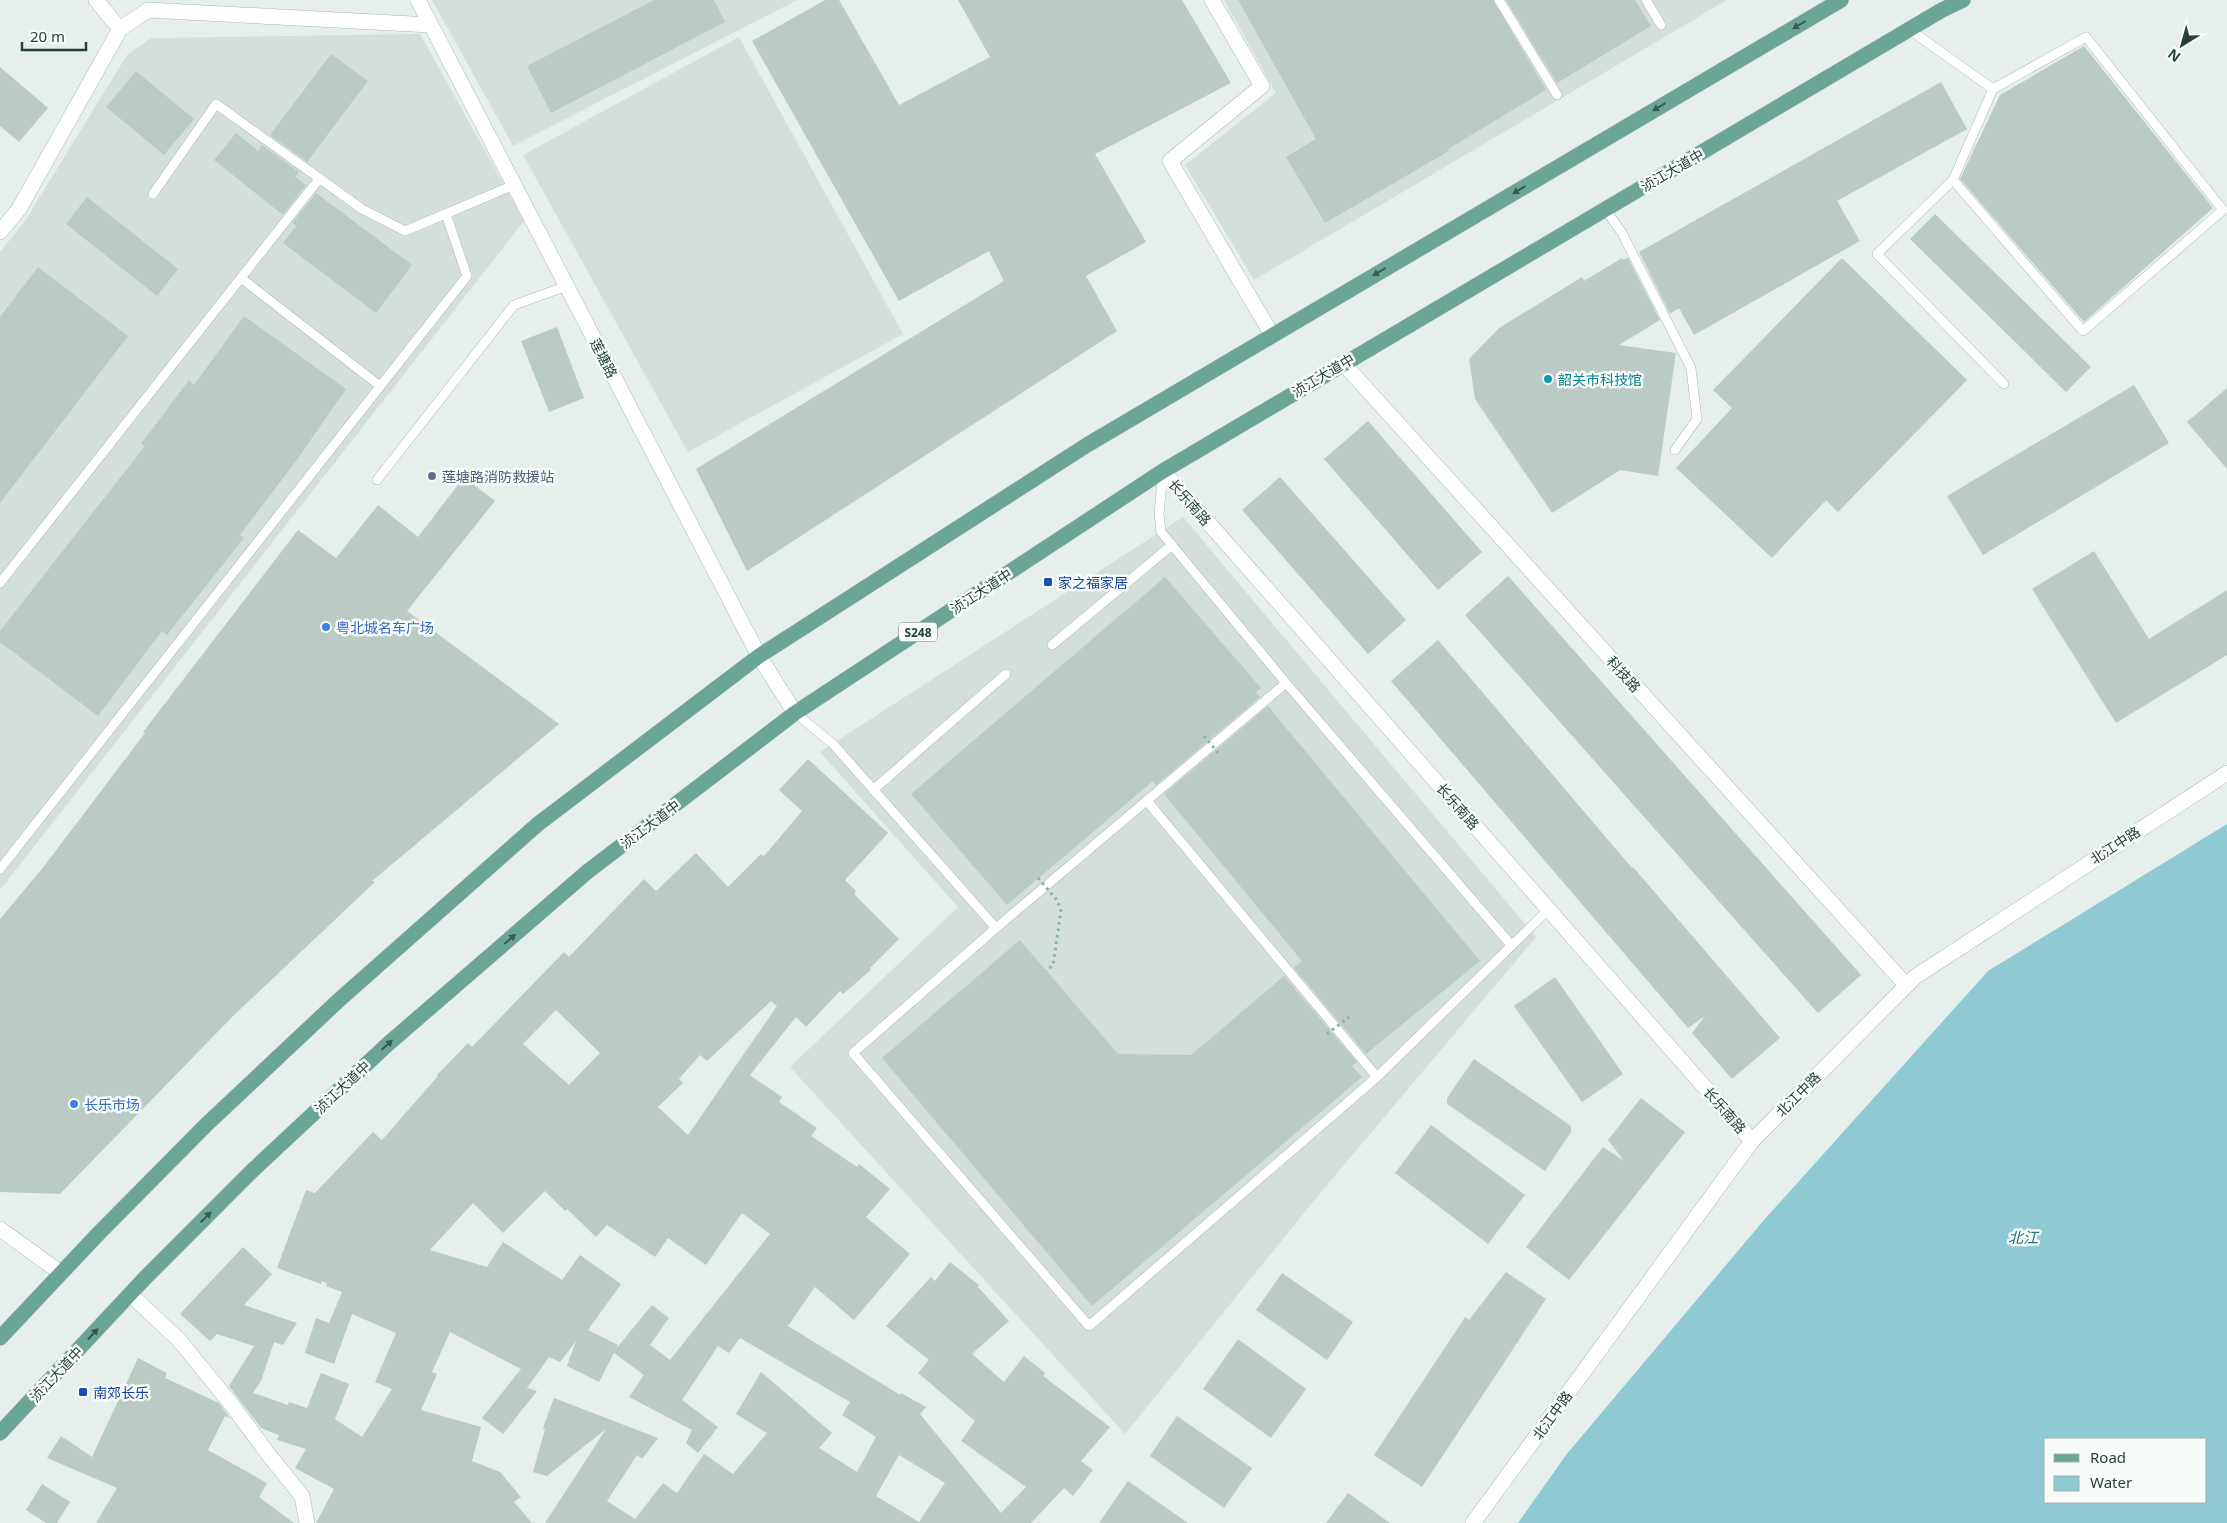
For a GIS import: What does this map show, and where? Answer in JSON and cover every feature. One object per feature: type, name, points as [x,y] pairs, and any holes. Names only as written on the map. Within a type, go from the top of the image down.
[{"type":"main road","points":[[0,1338],[207,1124],[339,1000],[531,830],[759,656],[1087,444],[1841,0]]},
{"type":"main road","name":"浈江大道中","points":[[0,1433],[130,1294],[252,1170],[388,1044],[587,872],[795,713],[1163,471],[1343,363],[1962,0]]},
{"type":"street","points":[[96,0],[120,29]]},
{"type":"street","name":"莲塘路","points":[[418,0],[759,656],[795,713]]},
{"type":"street","points":[[1212,0],[1262,86],[1170,161],[1272,335]]},
{"type":"street","points":[[0,232],[19,210],[120,29],[148,10],[431,25]]},
{"type":"street","name":"科技路","points":[[1343,363],[1906,985]]},
{"type":"street","name":"长乐南路","points":[[1163,471],[1752,1141]]},
{"type":"street","name":"北江中路","points":[[1473,1523],[1752,1141],[1906,985],[1915,977],[2227,773]]},
{"type":"street","points":[[0,1229],[61,1274]]},
{"type":"street","points":[[130,1294],[178,1340],[232,1405],[302,1496],[307,1523]]},
{"type":"lane","points":[[1499,0],[1557,95]]},
{"type":"lane","points":[[1646,0],[1661,25]]},
{"type":"lane","points":[[1910,30],[1993,89]]},
{"type":"lane","points":[[1953,180],[2083,331],[2223,210],[2086,37],[1993,89],[1953,180],[1877,254],[2004,384]]},
{"type":"lane","points":[[153,194],[216,104],[362,209],[405,232],[514,185]]},
{"type":"lane","points":[[0,583],[319,179]]},
{"type":"lane","points":[[1605,209],[1622,234],[1691,368],[1697,420],[1675,450]]},
{"type":"lane","points":[[0,869],[467,276],[446,214]]},
{"type":"lane","points":[[241,278],[380,386]]},
{"type":"lane","points":[[377,480],[514,306],[567,286]]},
{"type":"lane","points":[[1163,471],[1159,514],[1161,532],[1286,683],[1511,945]]},
{"type":"lane","points":[[1052,645],[1172,545]]},
{"type":"lane","points":[[873,790],[1006,674]]},
{"type":"lane","points":[[1286,683],[996,928],[853,1053],[1089,1326],[1377,1077],[1548,909]]},
{"type":"lane","points":[[795,713],[828,739],[996,928]]},
{"type":"lane","points":[[1147,801],[1377,1077]]},
{"type":"path","points":[[1204,736],[1220,755]]},
{"type":"path","points":[[1038,878],[1057,900],[1061,911],[1053,965],[1046,971]]},
{"type":"path","points":[[1327,1034],[1349,1017]]},
{"type":"shaded area","points":[[432,0],[797,0],[513,146]]},
{"type":"shaded area","points":[[1224,0],[1727,0],[1254,280],[1185,165],[1276,93]]},
{"type":"shaded area","points":[[420,34],[524,221],[0,890],[0,252],[25,221],[127,55],[151,38]]},
{"type":"shaded area","points":[[739,37],[903,334],[688,452],[523,155]]},
{"type":"shaded area","points":[[1183,517],[1536,937],[1312,1203],[1125,1434],[790,1067],[958,907],[820,752]]},
{"type":"water","name":"北江","points":[[2227,824],[2227,1523],[1518,1523],[1566,1455],[1764,1220],[1988,971]]},
{"type":"building","points":[[654,0],[714,0],[725,22],[551,113],[527,66]]},
{"type":"building","points":[[825,0],[839,0],[899,105],[990,57],[958,0],[1182,0],[1231,83],[1095,154],[1146,242],[1086,276],[1117,331],[747,571],[696,469],[1004,281],[989,251],[899,301],[752,41]]},
{"type":"building","points":[[1238,0],[1493,0],[1546,90],[1448,149],[1449,151],[1325,223],[1286,157],[1316,139]]},
{"type":"building","points":[[1506,0],[1635,0],[1651,26],[1557,83]]},
{"type":"building","points":[[2084,46],[2213,208],[2084,322],[1960,179],[2000,95]]},
{"type":"building","points":[[331,54],[368,81],[307,162],[270,135]]},
{"type":"building","points":[[0,67],[48,108],[19,142],[0,126]]},
{"type":"building","points":[[136,71],[194,119],[164,155],[106,107]]},
{"type":"building","points":[[1941,82],[1967,129],[1837,201],[1860,241],[1694,335],[1679,308],[1670,314],[1639,252]]},
{"type":"building","points":[[236,133],[258,151],[262,145],[299,172],[295,177],[306,185],[283,215],[214,160]]},
{"type":"building","points":[[316,193],[412,265],[376,313],[283,243],[296,226],[292,223]]},
{"type":"building","points":[[87,197],[178,269],[157,296],[66,224]]},
{"type":"building","points":[[1935,214],[2091,367],[2066,392],[1910,239]]},
{"type":"building","name":"韶关市科技馆","points":[[1622,258],[1623,260],[1628,258],[1660,320],[1619,345],[1676,353],[1658,476],[1620,470],[1552,513],[1475,399],[1469,359],[1499,328],[1582,277],[1584,281]]},
{"type":"building","points":[[1842,258],[1967,380],[1838,512],[1826,500],[1772,558],[1676,468],[1732,408],[1713,390]]},
{"type":"building","points":[[38,267],[128,336],[0,503],[0,317]]},
{"type":"building","points":[[244,316],[346,389],[296,461],[240,535],[244,538],[167,635],[162,631],[98,716],[0,642],[0,631],[145,446],[141,444],[189,380],[194,385]]},
{"type":"building","points":[[557,327],[584,398],[549,412],[521,341]]},
{"type":"building","points":[[2134,385],[2169,443],[1983,555],[1947,496]]},
{"type":"building","points":[[2227,388],[2227,469],[2187,422]]},
{"type":"building","points":[[1368,421],[1482,552],[1438,590],[1324,459]]},
{"type":"building","points":[[464,477],[495,501],[407,611],[559,724],[372,881],[375,882],[234,1015],[60,1194],[0,1192],[0,919],[45,865],[145,733],[143,732],[298,530],[336,558],[378,505],[418,537]]},
{"type":"building","points":[[1280,477],[1406,620],[1368,654],[1242,510]]},
{"type":"building","points":[[2094,551],[2149,639],[2227,590],[2227,655],[2116,723],[2032,589]]},
{"type":"building","points":[[1508,576],[1861,975],[1818,1013],[1465,615]]},
{"type":"building","points":[[1165,577],[1261,688],[1256,692],[1260,697],[1156,785],[1153,781],[1007,905],[911,794]]},
{"type":"building","points":[[1438,640],[1780,1038],[1732,1079],[1692,1033],[1705,1016],[1688,1028],[1391,681]]},
{"type":"building","points":[[1268,706],[1480,961],[1366,1054],[1294,968],[1302,961],[1164,794]]},
{"type":"building","points":[[808,759],[888,833],[845,880],[856,891],[854,894],[899,939],[870,968],[871,970],[843,994],[840,991],[806,1027],[796,1017],[750,1075],[782,1097],[779,1102],[817,1128],[811,1136],[857,1167],[859,1164],[890,1189],[866,1217],[910,1254],[854,1320],[815,1287],[788,1326],[900,1395],[901,1393],[926,1407],[920,1414],[1001,1513],[1026,1487],[961,1441],[975,1421],[918,1373],[929,1360],[886,1326],[931,1277],[935,1281],[950,1262],[979,1285],[978,1287],[1009,1321],[972,1354],[1004,1382],[1024,1356],[1045,1373],[1043,1376],[1110,1427],[1081,1461],[1093,1470],[1073,1496],[1064,1488],[1031,1523],[545,1523],[606,1429],[547,1476],[533,1472],[545,1429],[543,1428],[554,1398],[658,1438],[642,1459],[637,1455],[607,1501],[635,1519],[663,1483],[677,1493],[704,1454],[733,1474],[767,1433],[736,1414],[761,1372],[832,1433],[819,1448],[857,1472],[876,1437],[842,1415],[850,1402],[740,1338],[729,1353],[718,1346],[682,1400],[718,1427],[698,1453],[686,1443],[692,1430],[629,1397],[644,1375],[614,1353],[599,1382],[567,1366],[576,1341],[560,1362],[549,1357],[527,1388],[537,1391],[503,1434],[482,1418],[521,1369],[450,1332],[432,1372],[437,1374],[421,1410],[481,1427],[472,1461],[500,1472],[521,1497],[514,1502],[532,1523],[316,1523],[334,1489],[295,1468],[306,1449],[277,1440],[279,1435],[261,1428],[229,1386],[254,1346],[217,1334],[210,1341],[180,1314],[243,1247],[272,1274],[244,1305],[297,1323],[283,1345],[274,1342],[261,1381],[253,1393],[288,1405],[289,1402],[307,1408],[321,1373],[349,1384],[335,1419],[362,1437],[392,1389],[375,1382],[396,1333],[352,1314],[334,1364],[305,1353],[316,1318],[329,1323],[342,1292],[326,1286],[327,1283],[322,1281],[321,1284],[277,1268],[306,1190],[315,1193],[373,1132],[382,1140],[437,1075],[468,1043],[472,1047],[564,952],[569,957],[644,879],[656,891],[696,853],[728,887],[761,854],[764,856],[802,811],[779,790]],"holes":[[[771,1001],[777,1006],[688,1135],[658,1107],[683,1083],[679,1079],[700,1055],[707,1061]],[[556,1010],[600,1053],[569,1085],[523,1044]],[[545,1191],[596,1237],[607,1225],[655,1257],[668,1238],[706,1265],[742,1213],[770,1234],[670,1360],[650,1345],[669,1318],[652,1305],[615,1350],[618,1345],[588,1330],[621,1284],[580,1255],[562,1280],[503,1242],[487,1267],[430,1250],[473,1203],[503,1233]],[[899,1455],[945,1483],[919,1522],[876,1496]]]},
{"type":"building","points":[[1020,940],[1118,1054],[1191,1055],[1284,976],[1357,1062],[1352,1066],[1362,1077],[1092,1306],[882,1058]]},
{"type":"building","points":[[1555,977],[1623,1074],[1582,1102],[1514,1006]]},
{"type":"building","points":[[1474,1059],[1571,1126],[1571,1132],[1545,1171],[1447,1104],[1447,1098]]},
{"type":"building","points":[[1641,1098],[1685,1132],[1569,1280],[1526,1247],[1603,1147],[1624,1161],[1608,1140]]},
{"type":"building","points":[[1431,1125],[1525,1195],[1488,1244],[1395,1173]]},
{"type":"building","points":[[1506,1272],[1546,1299],[1422,1487],[1374,1455],[1465,1317],[1469,1320]]},
{"type":"building","points":[[1282,1273],[1353,1322],[1327,1360],[1256,1310]]},
{"type":"building","points":[[1238,1339],[1306,1389],[1271,1438],[1203,1389]]},
{"type":"building","points":[[138,1358],[167,1373],[165,1378],[219,1403],[230,1418],[225,1416],[208,1450],[267,1483],[259,1497],[294,1523],[96,1523],[117,1488],[47,1458],[61,1436],[92,1457]]},
{"type":"building","points":[[1177,1416],[1252,1468],[1224,1508],[1150,1456]]},
{"type":"building","points":[[1128,1481],[1188,1523],[1099,1523]]},
{"type":"building","points":[[42,1484],[70,1502],[57,1523],[46,1523],[26,1510]]},
{"type":"building","points":[[1348,1493],[1390,1523],[1326,1523]]},
{"type":"place","name":"韶关市科技馆","points":[[1548,379]]},
{"type":"place","name":"莲塘路消防救援站","points":[[432,476]]},
{"type":"place","name":"家之福家居","points":[[1048,582]]},
{"type":"place","name":"粤北城名车广场","points":[[326,627]]},
{"type":"place","name":"长乐市场","points":[[74,1104]]},
{"type":"place","name":"南郊长乐","points":[[83,1392]]}]
